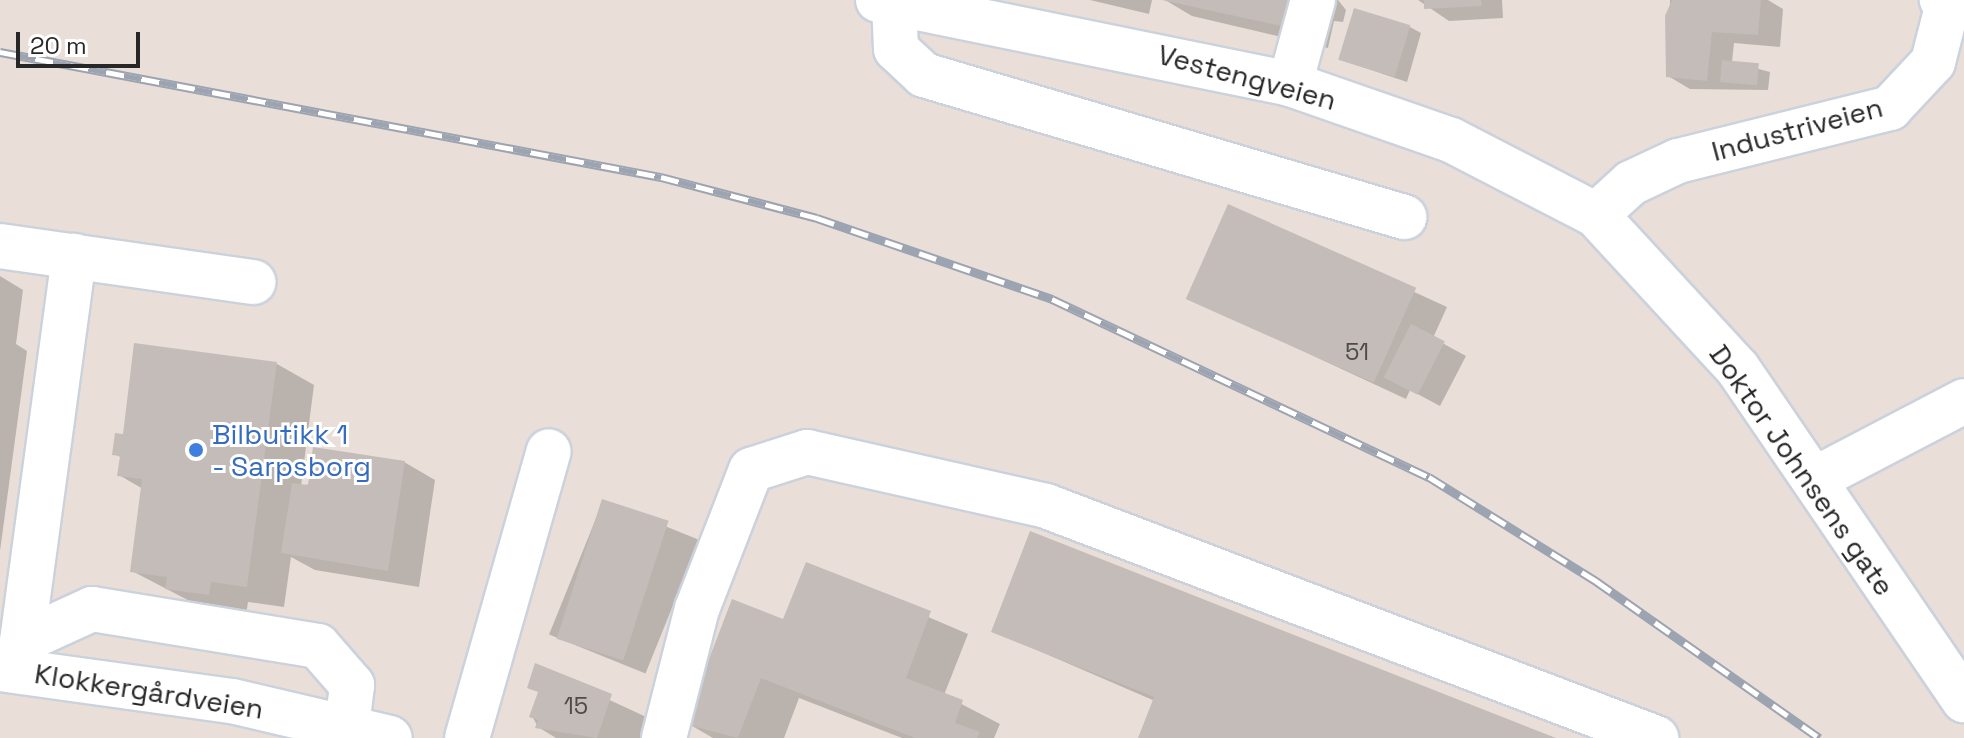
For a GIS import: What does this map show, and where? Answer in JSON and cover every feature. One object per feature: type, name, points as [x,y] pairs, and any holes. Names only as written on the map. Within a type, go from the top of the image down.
[{"type":"street","points":[[1290,84],[1313,0]]},
{"type":"street","name":"Industriveien","points":[[1596,215],[1631,183],[1678,161],[1890,108],[1949,68],[1947,7],[1942,0]]},
{"type":"street","points":[[886,1],[896,49],[924,75],[1404,217]]},
{"type":"street","name":"Vestengveien","points":[[886,1],[1290,84],[1451,140],[1596,215]]},
{"type":"street","name":"Doktor Johnsens gate","points":[[1596,215],[1738,369],[1964,700]]},
{"type":"street","points":[[0,246],[253,282]]},
{"type":"street","points":[[13,660],[74,256]]},
{"type":"street","points":[[1815,479],[1964,401]]},
{"type":"street","points":[[467,738],[549,451]]},
{"type":"street","points":[[664,738],[697,609],[751,470],[807,452],[1046,506],[1656,738]]},
{"type":"street","points":[[13,660],[92,609],[318,646],[352,685],[347,727]]},
{"type":"street","name":"Klokkergårdveien","points":[[13,660],[236,719],[347,727],[390,738]]},
{"type":"building","points":[[1162,0],[1296,0],[1291,28]]},
{"type":"building","points":[[1424,0],[1481,0],[1482,6],[1424,9]]},
{"type":"building","points":[[1672,0],[1761,0],[1758,35],[1712,32],[1707,81],[1666,77],[1665,16]]},
{"type":"building","points":[[1354,8],[1410,25],[1395,77],[1338,60]]},
{"type":"building","points":[[1722,60],[1759,63],[1757,85],[1720,82]]},
{"type":"building","points":[[1228,204],[1416,288],[1374,383],[1186,299]]},
{"type":"building","points":[[1411,324],[1445,341],[1418,395],[1384,377]]},
{"type":"building","points":[[134,343],[277,362],[247,587],[211,582],[209,595],[165,589],[167,577],[130,572],[142,479],[117,476],[120,456],[112,455],[115,433],[123,434]]},
{"type":"building","points":[[313,447],[405,461],[388,571],[281,553],[292,483],[308,485]]},
{"type":"building","points":[[602,499],[669,521],[623,660],[557,639]]},
{"type":"building","points":[[1030,531],[1556,738],[1138,738],[1154,697],[991,632]]},
{"type":"building","points":[[806,562],[931,611],[906,678],[963,700],[955,723],[980,732],[977,738],[915,738],[761,678],[738,738],[684,724],[732,599],[783,619]]},
{"type":"building","points":[[535,663],[612,694],[597,738],[535,728],[538,720],[529,717],[538,692],[527,688]]},
{"type":"railway","points":[[0,52],[661,177],[817,218],[1052,299],[1429,477],[1596,581],[1819,738]]},
{"type":"place","name":"Bilbutikk 1 - Sarpsborg","points":[[196,450]]}]
